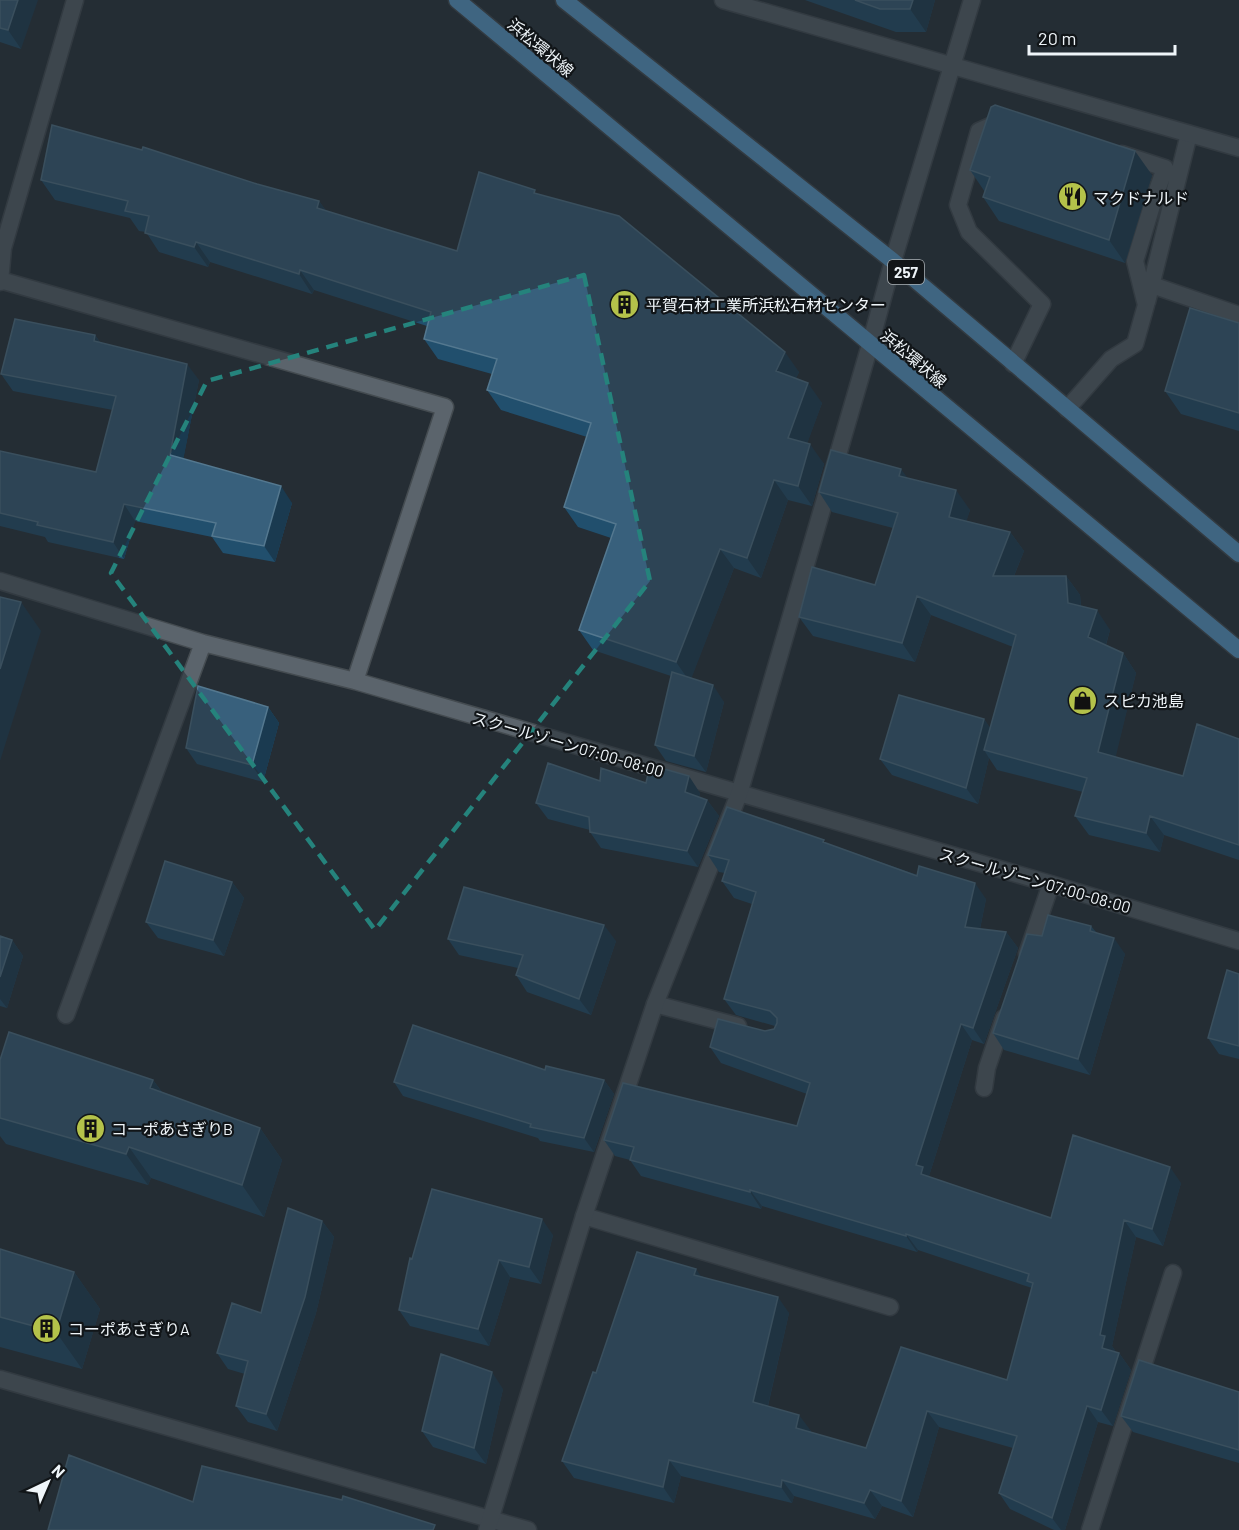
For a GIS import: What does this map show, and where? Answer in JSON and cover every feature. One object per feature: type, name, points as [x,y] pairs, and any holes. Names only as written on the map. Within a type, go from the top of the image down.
[{"type":"highway","name":"浜松環状線","points":[[457,0],[1239,650]]},
{"type":"highway","name":"257","points":[[564,0],[893,261],[1239,554]]},
{"type":"street","points":[[75,0],[2,248],[0,281],[446,407],[355,681]]},
{"type":"street","points":[[723,0],[1239,148]]},
{"type":"street","points":[[488,1524],[584,1216],[655,1004],[739,794],[893,261],[972,0]]},
{"type":"street","points":[[1013,364],[1042,304],[969,232],[958,205],[979,131],[1011,117],[1022,121]]},
{"type":"street","points":[[1067,409],[1111,359],[1135,344],[1189,134]]},
{"type":"street","points":[[1110,150],[1165,168],[1136,261],[1146,306]]},
{"type":"street","points":[[1152,285],[1239,315]]},
{"type":"street","name":"スクールゾーン07:00-08:00","points":[[0,581],[203,643],[355,681],[1239,941]]},
{"type":"street","points":[[66,1015],[203,643]]},
{"type":"street","points":[[1021,971],[1051,884]]},
{"type":"street","points":[[984,1088],[987,1068],[1009,1003]]},
{"type":"street","points":[[655,1004],[755,1031]]},
{"type":"street","points":[[584,1216],[890,1307]]},
{"type":"street","points":[[1090,1530],[1173,1273]]},
{"type":"street","points":[[0,1379],[488,1524],[528,1530]]},
{"type":"highlighted area","points":[[584,275],[650,581],[375,930],[111,573],[207,381]]},
{"type":"building","points":[[0,0],[18,0],[8,30],[0,28]]},
{"type":"building","points":[[855,0],[913,0],[910,9],[880,9]]},
{"type":"building","name":"マクドナルド","points":[[995,105],[1135,151],[1109,240],[983,197],[990,177],[970,170],[991,107]]},
{"type":"building","points":[[52,125],[142,150],[143,147],[257,184],[319,201],[317,208],[457,251],[479,172],[535,190],[534,193],[619,216],[785,352],[776,371],[808,383],[788,438],[810,444],[798,486],[774,480],[747,558],[720,549],[676,662],[579,630],[616,524],[564,507],[591,423],[487,390],[497,359],[424,339],[431,312],[300,270],[299,274],[196,242],[194,247],[145,233],[149,216],[125,211],[128,201],[41,180]]},
{"type":"building","points":[[1190,308],[1239,323],[1239,413],[1165,391]]},
{"type":"building","points":[[15,319],[95,335],[94,341],[187,364],[170,455],[281,486],[264,546],[212,536],[216,523],[124,504],[113,542],[37,525],[38,522],[0,513],[0,451],[96,472],[116,396],[1,374]]},
{"type":"building","points":[[831,450],[901,469],[899,476],[956,490],[949,517],[1010,532],[993,576],[1066,576],[1068,603],[1097,610],[1088,637],[1123,653],[1098,752],[1183,776],[1197,724],[1239,739],[1239,845],[1150,816],[1146,833],[1075,816],[1087,778],[984,750],[1016,635],[917,596],[902,643],[799,617],[812,567],[875,585],[898,513],[819,492]]},
{"type":"building","points":[[0,597],[21,602],[0,669]]},
{"type":"building","points":[[672,672],[713,685],[694,756],[655,745]]},
{"type":"building","points":[[198,686],[268,707],[252,765],[186,748]]},
{"type":"building","points":[[899,695],[984,719],[966,788],[880,759]]},
{"type":"building","points":[[548,763],[600,781],[601,768],[646,783],[650,765],[689,776],[685,792],[707,800],[687,851],[590,832],[589,817],[536,803]]},
{"type":"building","points":[[727,807],[824,840],[823,842],[917,876],[919,866],[975,883],[965,927],[1006,932],[973,1028],[961,1024],[916,1165],[923,1167],[921,1174],[1051,1218],[1073,1135],[1170,1167],[1152,1229],[1124,1220],[1100,1335],[1105,1336],[1102,1348],[1119,1353],[1101,1410],[1087,1406],[1052,1518],[999,1493],[1017,1436],[927,1411],[901,1501],[870,1490],[864,1503],[782,1480],[781,1487],[669,1460],[663,1487],[562,1461],[593,1372],[596,1373],[637,1252],[696,1269],[694,1275],[778,1297],[753,1402],[799,1415],[796,1428],[866,1448],[901,1347],[1007,1380],[1033,1283],[1027,1281],[1029,1274],[906,1234],[906,1236],[750,1190],[750,1192],[630,1160],[634,1147],[604,1140],[623,1083],[797,1126],[810,1083],[710,1047],[718,1019],[765,1031],[774,1029],[777,1023],[777,1018],[770,1011],[724,999],[756,892],[722,881],[729,860],[708,855]]},
{"type":"building","points":[[165,861],[232,882],[213,940],[146,922]]},
{"type":"building","points":[[464,887],[604,925],[579,999],[516,975],[523,955],[448,939]]},
{"type":"building","points":[[1048,915],[1091,926],[1090,931],[1114,938],[1078,1059],[993,1033],[1027,934],[1042,936]]},
{"type":"building","points":[[0,936],[12,940],[0,977]]},
{"type":"building","points":[[1227,970],[1239,974],[1239,1046],[1208,1038]]},
{"type":"building","points":[[413,1025],[545,1070],[546,1066],[604,1080],[584,1138],[530,1127],[531,1124],[394,1082]]},
{"type":"building","points":[[9,1032],[153,1080],[150,1088],[260,1128],[242,1185],[129,1147],[126,1154],[0,1118],[0,1060]]},
{"type":"building","points":[[432,1189],[542,1219],[529,1267],[499,1260],[478,1329],[399,1310],[410,1258],[412,1259]]},
{"type":"building","points":[[288,1208],[322,1221],[305,1297],[266,1414],[236,1406],[248,1361],[217,1353],[232,1303],[261,1313]]},
{"type":"building","points":[[0,1249],[74,1272],[56,1332],[0,1317]]},
{"type":"building","points":[[441,1354],[492,1372],[474,1448],[422,1431]]},
{"type":"building","points":[[1139,1360],[1239,1392],[1239,1450],[1121,1416]]},
{"type":"building","points":[[69,1455],[193,1502],[202,1466],[342,1500],[343,1496],[435,1525],[433,1530],[48,1530]]},
{"type":"place","name":"マクドナルド","points":[[1072,197]]},
{"type":"place","name":"平賀石材工業所浜松石材センター","points":[[625,304]]},
{"type":"place","name":"スピカ池島","points":[[1083,700]]},
{"type":"place","name":"コーポあさぎりB","points":[[90,1128]]},
{"type":"place","name":"コーポあさぎりA","points":[[47,1328]]}]
